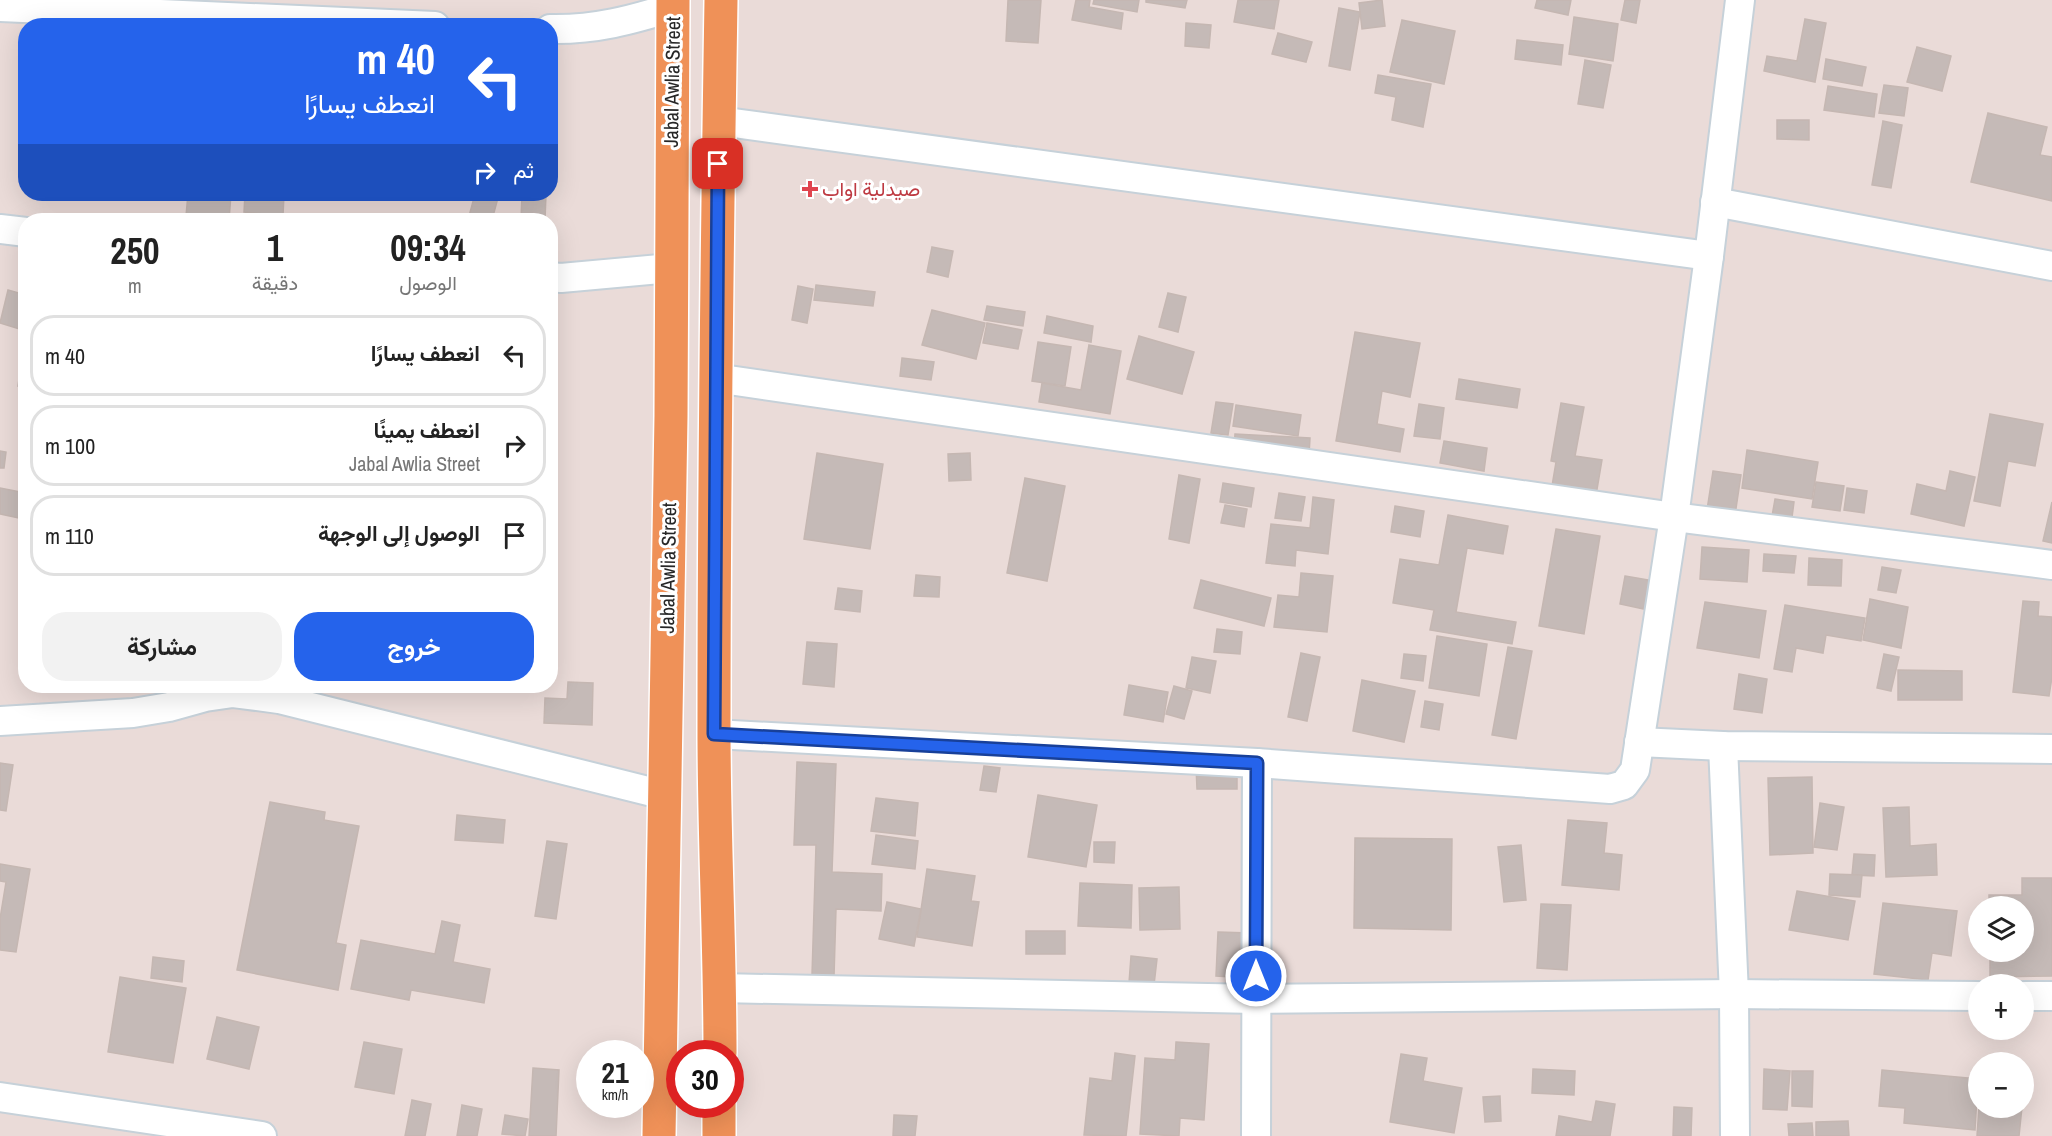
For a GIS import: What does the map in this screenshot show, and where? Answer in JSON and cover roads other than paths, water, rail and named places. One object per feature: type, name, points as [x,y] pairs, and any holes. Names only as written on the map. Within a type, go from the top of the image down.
[{"type":"main road","points":[[720,1040],[714,734],[715,378],[721,0]]},
{"type":"main road","name":"Jabal Awlia Street","points":[[659,1136],[671,428],[674,3]]},
{"type":"main road","points":[[719,1118],[719,1136]]},
{"type":"street","points":[[714,734],[1257,763],[1610,789],[1624,785],[1635,770],[1674,517],[1740,0]]},
{"type":"street","points":[[558,29],[626,22],[674,3]]},
{"type":"street","points":[[0,7],[252,18]]},
{"type":"street","points":[[719,121],[1709,256]]},
{"type":"street","points":[[1715,202],[2052,266]]},
{"type":"street","points":[[0,229],[18,231]]},
{"type":"street","points":[[558,278],[671,268]]},
{"type":"street","points":[[715,378],[1674,517],[2052,565]]},
{"type":"street","points":[[0,721],[133,713],[169,708],[205,697],[233,693],[279,699],[663,795]]},
{"type":"street","points":[[1639,742],[1723,746],[2052,749]]},
{"type":"street","points":[[1723,746],[1734,994],[1734,1136]]},
{"type":"street","points":[[1256,1136],[1257,763]]},
{"type":"street","points":[[720,988],[1256,999],[1734,994],[1968,996]]},
{"type":"street","points":[[2034,996],[2052,996]]},
{"type":"street","points":[[0,1097],[262,1136]]},
{"type":"place","name":"صيدلية اواب","points":[[810,189]]}]
